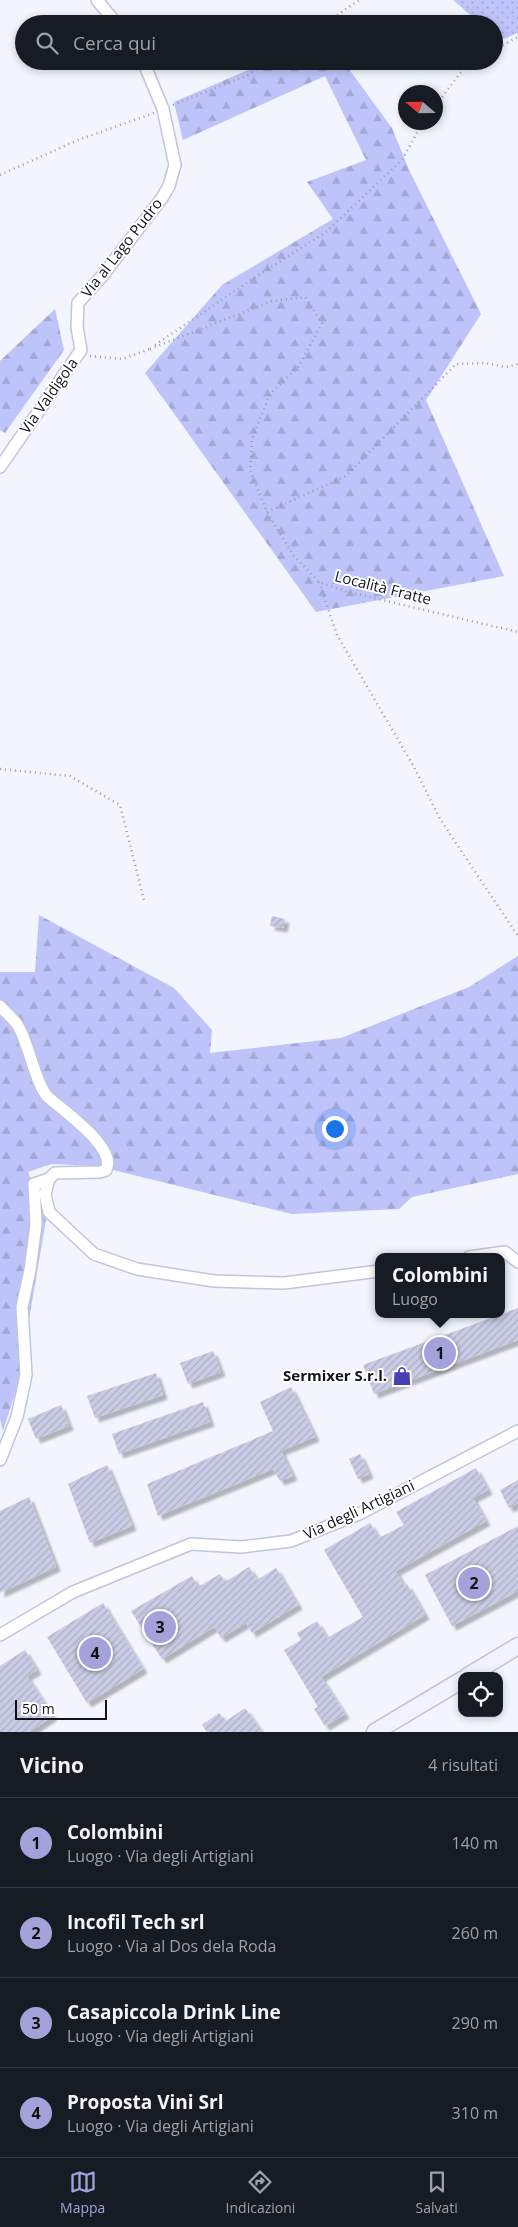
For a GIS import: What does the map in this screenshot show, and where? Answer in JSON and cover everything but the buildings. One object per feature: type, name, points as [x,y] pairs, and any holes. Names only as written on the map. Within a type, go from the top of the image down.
[{"type":"main road","points":[[475,1672],[518,1646]]},
{"type":"main road","points":[[375,1732],[458,1682]]},
{"type":"street","points":[[97,0],[110,15]]},
{"type":"street","name":"Via al Lago Pudro","points":[[81,350],[77,327],[78,304],[103,275],[162,198],[169,186],[175,165],[163,109],[147,70]]},
{"type":"street","name":"Via Valdigola","points":[[0,467],[81,350]]},
{"type":"street","points":[[0,1006],[18,1026],[46,1095],[70,1114],[109,1157],[106,1170],[100,1172],[55,1173],[49,1179],[34,1184],[36,1225],[30,1270],[22,1307],[26,1375],[17,1417],[0,1460]]},
{"type":"street","points":[[49,1179],[45,1194],[49,1212],[94,1254],[137,1269],[214,1282],[284,1283],[375,1272]]},
{"type":"street","points":[[498,1253],[505,1252],[518,1262]]},
{"type":"street","name":"Via degli Artigiani","points":[[0,1635],[73,1592],[191,1544],[241,1547],[291,1541],[359,1514],[518,1431]]},
{"type":"path","points":[[337,15],[359,0]]},
{"type":"path","points":[[503,45],[518,37]]},
{"type":"path","points":[[0,175],[78,140],[163,109],[248,75],[256,70]]},
{"type":"path","points":[[443,95],[462,70]]},
{"type":"path","points":[[81,350],[92,357],[122,359],[150,349],[248,282],[326,232],[402,160],[419,130]]},
{"type":"path","name":"Località Fratte","points":[[150,349],[272,301],[305,297],[322,323],[299,366],[270,394],[252,439],[250,470],[267,512],[293,555],[319,582],[348,592],[518,632]]},
{"type":"path","points":[[267,512],[346,476],[456,364],[486,363],[506,367],[518,364]]},
{"type":"path","points":[[319,582],[337,635],[414,767],[440,819],[518,936]]},
{"type":"path","points":[[0,769],[70,776],[120,805],[144,900]]},
{"type":"green space","points":[[453,0],[518,0],[518,33],[503,39],[503,15],[470,15]]},
{"type":"green space","points":[[248,70],[350,70],[392,128],[410,172],[481,314],[426,400],[504,576],[316,612],[145,373],[222,285],[333,219],[307,182],[366,160],[325,76],[183,140],[174,102]]},
{"type":"green space","points":[[55,309],[64,350],[5,433],[0,430],[0,361]]},
{"type":"green space","points":[[39,915],[174,988],[212,1030],[210,1053],[341,1038],[469,987],[518,956],[518,1174],[412,1197],[399,1209],[292,1214],[97,1166],[51,1164],[28,1172],[46,1220],[18,1384],[3,1431],[0,1419],[0,972],[35,972]]},
{"type":"place","name":"Colombini","points":[[440,1353]]},
{"type":"place","name":"Sermixer S.r.l.","points":[[402,1376]]},
{"type":"place","name":"Incofil Tech srl","points":[[474,1583]]},
{"type":"place","name":"Casapiccola Drink Line","points":[[160,1627]]},
{"type":"place","name":"Proposta Vini Srl","points":[[95,1653]]}]
